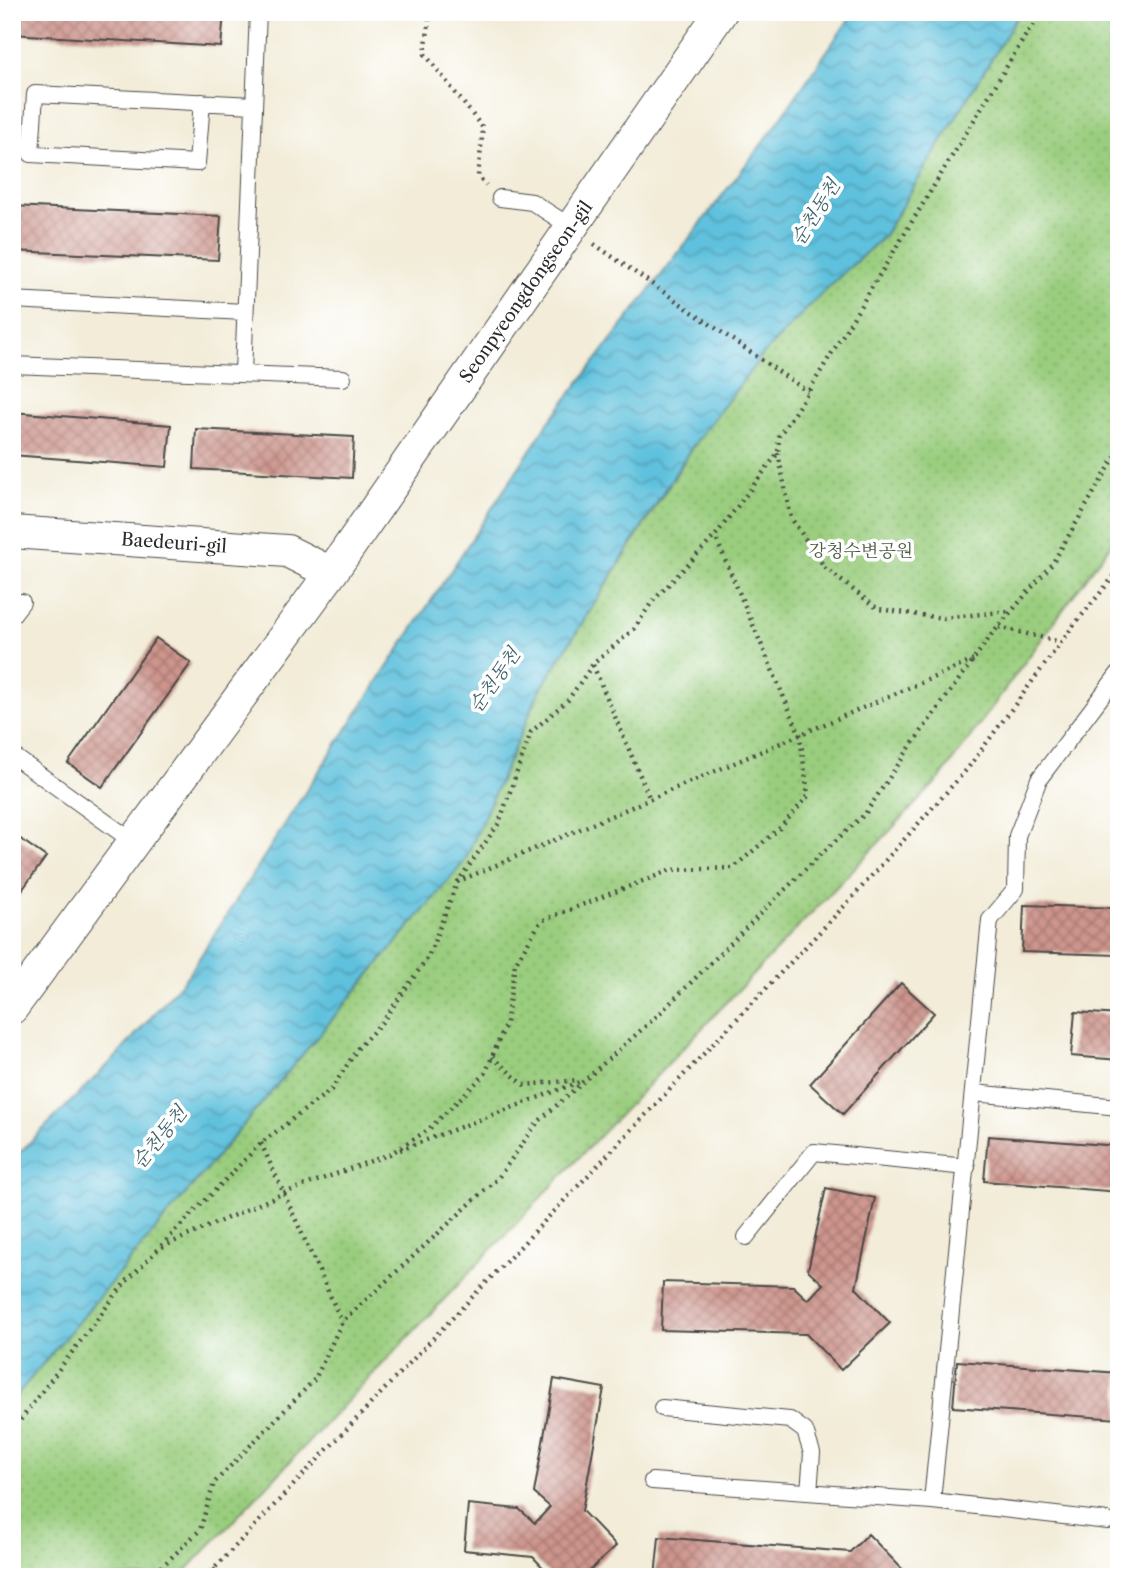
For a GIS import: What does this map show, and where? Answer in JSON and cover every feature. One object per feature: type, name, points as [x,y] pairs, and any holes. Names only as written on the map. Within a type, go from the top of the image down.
[{"type":"street","name":"Seonpyeongdongseon-gil","points":[[12,1008],[331,573],[721,12]]},
{"type":"street","name":"Baedeuri-gil","points":[[12,532],[288,551],[331,573]]},
{"type":"lane","points":[[243,372],[258,12]]},
{"type":"lane","points":[[202,102],[197,163],[31,154],[35,94],[202,102],[254,105]]},
{"type":"lane","points":[[500,198],[532,202],[571,227]]},
{"type":"lane","points":[[12,300],[245,312]]},
{"type":"lane","points":[[12,365],[343,378]]},
{"type":"lane","points":[[932,1501],[990,919],[1016,889],[1017,836],[1039,779],[1119,673]]},
{"type":"lane","points":[[12,755],[135,843]]},
{"type":"lane","points":[[974,1093],[1119,1107]]},
{"type":"lane","points":[[746,1237],[814,1152],[967,1167]]},
{"type":"lane","points":[[662,1408],[790,1420],[805,1431],[812,1453],[809,1492]]},
{"type":"lane","points":[[652,1481],[932,1501],[1108,1521]]},
{"type":"path","points":[[430,12],[425,54],[483,128],[478,176],[500,198]]},
{"type":"path","points":[[1012,611],[942,618],[878,609],[825,568],[791,518],[778,453],[779,436],[1026,35],[1043,12]]},
{"type":"path","points":[[571,227],[808,392]]},
{"type":"path","points":[[151,1577],[200,1530],[214,1483],[316,1379],[342,1322],[498,1178],[538,1122],[658,1014],[821,854],[866,814],[910,747],[974,660],[1052,564],[1119,450]]},
{"type":"path","points":[[12,1431],[124,1284],[261,1143],[331,1090],[358,1048],[383,1021],[428,957],[457,883],[499,823],[531,732],[568,700],[593,664],[634,629],[652,602],[715,536],[778,453]]},
{"type":"path","points":[[390,1154],[428,1130],[485,1074],[506,1023],[515,964],[541,921],[671,870],[733,868],[780,827],[808,796],[800,735],[715,536]]},
{"type":"path","points":[[206,1577],[851,899],[968,768],[1061,642],[1119,570]]},
{"type":"path","points":[[999,627],[1061,642]]},
{"type":"path","points":[[457,883],[974,660]]},
{"type":"path","points":[[593,664],[650,799]]},
{"type":"path","points":[[492,1057],[524,1085],[586,1079]]},
{"type":"path","points":[[158,1250],[284,1194],[586,1079]]},
{"type":"path","points":[[261,1143],[342,1322]]},
{"type":"path","points":[[213,1569],[223,1577]]},
{"type":"green space","name":"강청수변공원","points":[[1020,12],[1119,12],[1119,533],[941,777],[180,1577],[12,1577],[12,1405],[20,1391],[464,862],[539,692],[697,441],[765,352],[827,288],[883,237]]},
{"type":"water","name":"순천동천","points":[[854,12],[1020,12],[883,237],[827,288],[765,352],[692,447],[539,692],[464,862],[20,1391],[12,1405],[12,1160],[118,1055],[189,974],[548,423],[774,128]]},
{"type":"building","points":[[12,12],[224,12],[221,47],[12,34]]},
{"type":"building","points":[[12,206],[221,216],[218,260],[12,251]]},
{"type":"building","points":[[12,412],[171,425],[167,467],[12,455]]},
{"type":"building","points":[[196,429],[354,437],[352,478],[194,469]]},
{"type":"building","points":[[156,638],[191,663],[102,787],[68,763]]},
{"type":"building","points":[[12,833],[46,857],[12,904]]},
{"type":"building","points":[[1024,905],[1119,908],[1119,955],[1022,952]]},
{"type":"building","points":[[901,983],[934,1013],[843,1114],[810,1084]]},
{"type":"building","points":[[1075,1012],[1119,1015],[1119,1060],[1071,1056]]},
{"type":"building","points":[[988,1136],[1119,1146],[1119,1192],[984,1181]]},
{"type":"building","points":[[826,1188],[875,1198],[856,1288],[890,1323],[841,1370],[806,1334],[661,1330],[663,1282],[793,1286],[808,1300],[823,1284],[808,1270]]},
{"type":"building","points":[[957,1361],[1119,1373],[1119,1419],[953,1407]]},
{"type":"building","points":[[554,1379],[604,1388],[582,1511],[616,1546],[583,1577],[552,1577],[533,1557],[464,1550],[468,1504],[519,1509],[535,1523],[550,1507],[534,1493]]},
{"type":"building","points":[[868,1534],[910,1577],[655,1577],[659,1537],[850,1552]]}]
